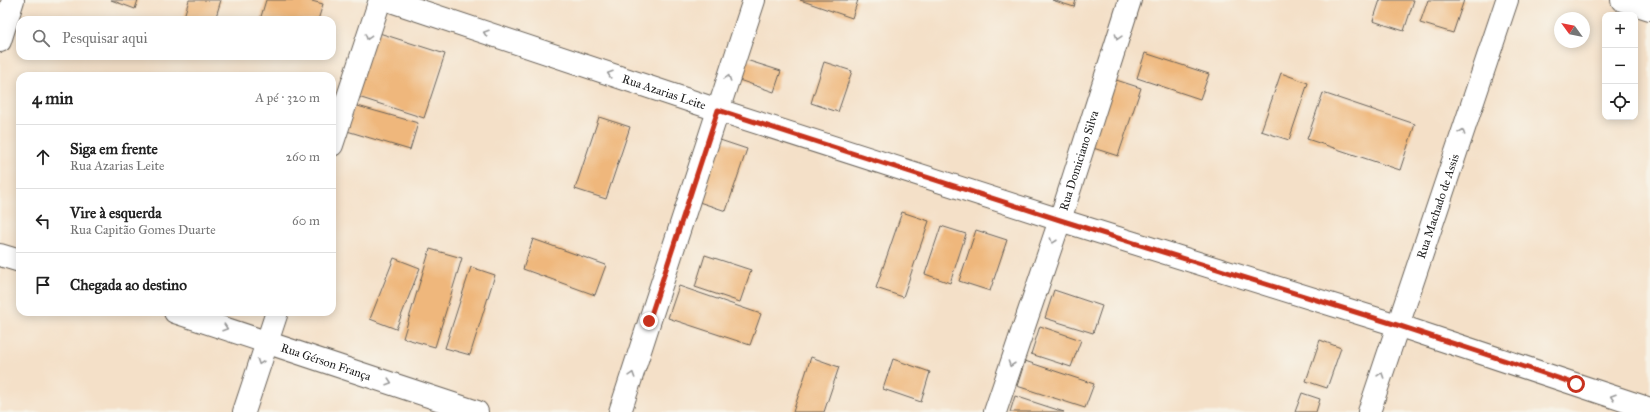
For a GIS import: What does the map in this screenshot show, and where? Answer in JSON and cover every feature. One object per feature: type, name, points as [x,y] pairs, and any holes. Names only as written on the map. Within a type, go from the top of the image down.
[{"type":"street","points":[[0,40],[13,0]]},
{"type":"street","points":[[336,134],[380,0]]},
{"type":"street","name":"Rua Azarias Leite","points":[[388,0],[718,110],[1060,220],[1397,325],[1650,409]]},
{"type":"street","points":[[620,412],[754,0]]},
{"type":"street","name":"Rua Domiciano Silva","points":[[995,412],[1060,220],[1130,0]]},
{"type":"street","name":"Rua Machado de Assis","points":[[1369,412],[1507,0]]},
{"type":"street","points":[[1622,0],[1650,9]]},
{"type":"street","points":[[0,255],[16,261]]},
{"type":"street","name":"Rua Gérson França","points":[[187,316],[478,412]]},
{"type":"street","points":[[244,412],[276,316]]},
{"type":"building","points":[[111,0],[138,0],[135,9]]},
{"type":"building","points":[[189,0],[221,0],[216,16],[184,16]]},
{"type":"building","points":[[266,0],[308,0],[323,4],[319,16],[261,16]]},
{"type":"building","points":[[800,0],[858,0],[852,18]]},
{"type":"building","points":[[1052,0],[1076,0],[1074,7]]},
{"type":"building","points":[[1380,0],[1414,0],[1404,31],[1373,21]]},
{"type":"building","points":[[1428,0],[1464,0],[1453,33],[1420,23]]},
{"type":"building","points":[[373,31],[445,54],[424,118],[352,95]]},
{"type":"building","points":[[1145,53],[1209,74],[1200,99],[1137,78]]},
{"type":"building","points":[[743,59],[781,71],[774,92],[736,79]]},
{"type":"building","points":[[824,62],[852,71],[838,112],[811,103]]},
{"type":"building","points":[[1281,73],[1308,83],[1289,140],[1261,131]]},
{"type":"building","points":[[1110,78],[1141,88],[1118,156],[1087,146]]},
{"type":"building","points":[[1323,93],[1415,124],[1400,170],[1307,139]]},
{"type":"building","points":[[354,105],[418,123],[410,150],[347,131]]},
{"type":"building","points":[[599,117],[630,127],[606,199],[575,189]]},
{"type":"building","points":[[717,139],[747,149],[726,211],[696,201]]},
{"type":"building","points":[[902,212],[929,221],[903,297],[876,288]]},
{"type":"building","points":[[941,226],[966,234],[950,283],[925,274]]},
{"type":"building","points":[[976,230],[1007,240],[990,291],[959,281]]},
{"type":"building","points":[[533,239],[606,265],[595,295],[523,269]]},
{"type":"building","points":[[430,249],[462,258],[435,347],[403,338]]},
{"type":"building","points":[[705,255],[751,270],[740,302],[695,287]]},
{"type":"building","points":[[394,258],[420,268],[396,329],[370,319]]},
{"type":"building","points":[[471,267],[495,275],[470,355],[445,348]]},
{"type":"building","points":[[679,286],[761,314],[750,345],[668,318]]},
{"type":"building","points":[[1054,290],[1102,306],[1093,333],[1045,318]]},
{"type":"building","points":[[1040,326],[1081,340],[1071,367],[1031,354]]},
{"type":"building","points":[[1320,340],[1341,348],[1327,388],[1306,381]]},
{"type":"building","points":[[811,357],[839,367],[824,412],[793,412]]},
{"type":"building","points":[[893,359],[930,372],[921,402],[883,389]]},
{"type":"building","points":[[1025,361],[1094,384],[1085,408],[1017,386]]},
{"type":"building","points":[[1302,393],[1320,399],[1316,412],[1295,412]]},
{"type":"building","points":[[1015,396],[1064,412],[1010,412]]},
{"type":"route","points":[[649,321],[718,110],[1060,220],[1397,325],[1576,384]]}]
